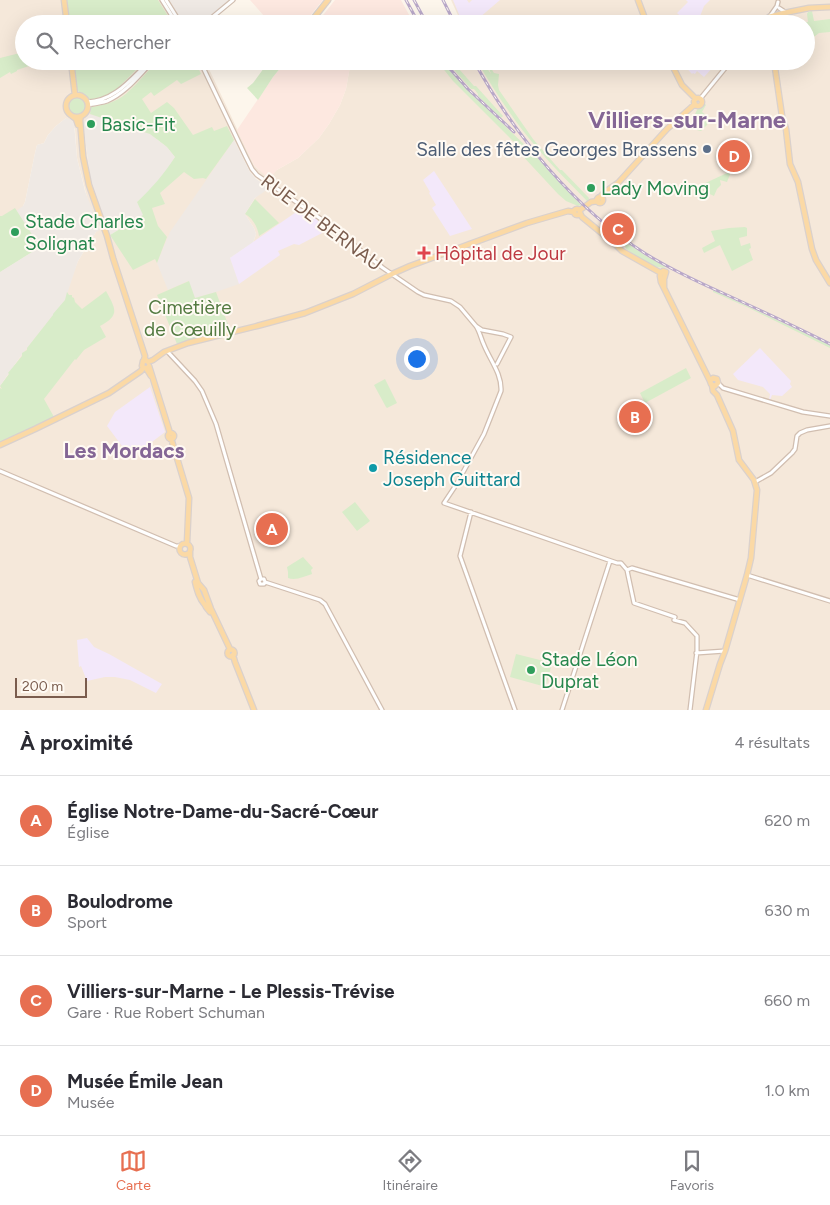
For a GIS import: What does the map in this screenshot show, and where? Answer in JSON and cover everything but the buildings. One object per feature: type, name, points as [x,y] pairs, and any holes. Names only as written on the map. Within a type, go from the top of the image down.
[{"type":"main road","points":[[64,0],[66,15]]},
{"type":"main road","points":[[316,15],[328,0]]},
{"type":"main road","points":[[638,0],[644,15]]},
{"type":"main road","points":[[774,15],[808,8],[830,7]]},
{"type":"main road","points":[[72,70],[75,95]]},
{"type":"main road","points":[[578,213],[591,202],[600,199],[618,183],[666,130],[697,101],[682,86],[674,70]]},
{"type":"main road","points":[[776,70],[790,165],[798,182],[812,249],[816,260],[830,283]]},
{"type":"main road","points":[[113,258],[108,236],[86,168],[80,119],[86,112],[87,103],[82,96],[75,95],[69,98],[66,104],[67,110],[76,119],[78,124],[82,164],[89,193],[113,258],[171,436],[189,498],[187,543],[190,546],[188,553],[198,586],[198,595],[204,604],[208,606],[229,650],[227,654],[232,656],[252,710]]},
{"type":"main road","points":[[72,116],[82,116]]},
{"type":"main road","points":[[0,445],[35,430],[109,393],[167,351],[200,340],[305,313],[353,294],[392,274],[452,250],[527,223],[568,211],[578,213],[622,251],[662,277],[665,289],[707,374],[714,382],[713,391],[734,433],[740,460],[755,482],[757,490],[751,558],[706,710]]},
{"type":"main road","points":[[187,543],[182,544],[180,550],[181,552],[188,553]]},
{"type":"street","points":[[162,0],[171,15]]},
{"type":"street","points":[[166,0],[175,15]]},
{"type":"street","points":[[215,15],[233,0]]},
{"type":"street","points":[[774,15],[778,7],[778,1]]},
{"type":"street","points":[[778,7],[786,12]]},
{"type":"street","points":[[774,15],[778,7]]},
{"type":"street","points":[[87,103],[106,101],[116,96],[143,70]]},
{"type":"street","name":"RUE DE BERNAU","points":[[204,70],[252,170],[257,175],[321,219],[420,294],[451,301],[460,306],[480,331],[485,347],[496,369],[501,388],[484,434],[456,485],[444,502],[471,512]]},
{"type":"street","points":[[697,101],[723,70]]},
{"type":"street","points":[[480,331],[511,337],[497,364]]},
{"type":"street","points":[[167,351],[202,391],[216,424],[261,579],[320,600],[325,604],[382,710]]},
{"type":"street","points":[[714,382],[723,388],[803,412],[830,416]]},
{"type":"street","points":[[755,482],[771,473],[792,453],[797,436],[800,433],[830,426]]},
{"type":"street","points":[[0,471],[168,543],[180,546]]},
{"type":"street","points":[[515,710],[460,556],[471,512],[618,564],[621,563],[626,570],[634,603],[675,617],[674,620],[686,624],[697,636],[690,710]]},
{"type":"street","points":[[562,710],[610,561]]},
{"type":"street","points":[[626,570],[632,568],[740,600]]},
{"type":"street","points":[[747,575],[830,601]]},
{"type":"street","points":[[696,653],[725,651]]},
{"type":"shaded area","points":[[0,0],[168,0],[178,15],[15,15],[15,70],[209,70],[254,165],[259,170],[277,170],[298,158],[319,138],[340,105],[346,89],[349,70],[815,70],[815,15],[458,15],[451,0],[830,0],[830,710],[0,710],[0,386],[72,276],[78,261],[96,232],[77,158],[75,129],[66,118],[48,135],[44,143],[37,145],[23,206],[40,247],[0,272]],"holes":[[[83,122],[158,139],[175,157],[151,189],[137,202],[143,215],[111,235],[90,177]],[[234,140],[250,172],[267,187],[255,198],[245,214],[256,234],[253,243],[230,258],[160,269]]]},
{"type":"shaded area","points":[[169,0],[230,0],[211,15],[179,15]]},
{"type":"shaded area","points":[[250,0],[323,0],[311,15],[263,15]]},
{"type":"shaded area","points":[[335,0],[401,0],[409,15],[323,15]]},
{"type":"shaded area","points":[[453,0],[467,0],[469,3],[472,0],[500,0],[482,15],[459,15]]},
{"type":"shaded area","points":[[686,0],[710,0],[704,6],[701,15],[679,15],[677,13],[688,2]]},
{"type":"shaded area","points":[[279,70],[349,70],[346,89],[340,105],[319,138],[298,158],[277,170],[269,179],[254,165],[237,130]]},
{"type":"shaded area","points":[[688,70],[710,70],[704,77],[697,71],[695,74],[692,74]]},
{"type":"shaded area","points":[[90,114],[150,134],[167,147],[175,157],[165,173],[137,202],[144,215],[110,235],[90,177],[83,122]]},
{"type":"shaded area","points":[[66,118],[74,123],[77,158],[85,191],[100,230],[96,232],[78,261],[65,300],[20,357],[0,386],[0,272],[40,247],[16,211],[25,202],[37,145],[44,143],[48,135]]},
{"type":"shaded area","points":[[234,140],[250,172],[256,179],[271,187],[255,198],[245,214],[256,234],[253,243],[230,258],[239,284],[195,298],[188,281],[168,290],[157,263],[170,232]]},
{"type":"shaded area","points":[[434,171],[472,229],[450,236],[432,208],[436,205],[423,180]]},
{"type":"shaded area","points":[[302,208],[318,221],[325,224],[320,227],[324,232],[299,245],[294,244],[278,251],[280,255],[239,284],[230,258]]},
{"type":"shaded area","points":[[760,348],[791,381],[792,387],[782,396],[772,395],[770,400],[770,394],[763,387],[738,380],[733,374]]},
{"type":"shaded area","points":[[150,387],[165,432],[131,458],[107,426],[115,412]]},
{"type":"shaded area","points":[[87,638],[94,647],[162,684],[156,693],[130,680],[115,677],[87,681],[81,666],[79,667],[77,640]]},
{"type":"green space","points":[[65,0],[158,0],[167,15],[67,15]]},
{"type":"green space","points":[[812,11],[813,15],[807,15],[808,12]]},
{"type":"green space","points":[[830,19],[830,32],[819,33],[815,36],[815,21]]},
{"type":"green space","points":[[15,54],[15,70],[17,71],[11,74],[10,72],[0,78],[0,58]]},
{"type":"green space","points":[[74,70],[136,70],[109,95],[90,100],[77,90]]},
{"type":"green space","points":[[149,70],[199,70],[201,74],[181,84],[177,80],[154,96],[151,92],[142,99],[151,113],[167,102],[174,108],[193,135],[212,127],[214,131],[227,126],[234,140],[206,179],[194,179],[184,172],[160,193],[165,204],[152,208],[158,226],[167,237],[157,263],[155,259],[133,270],[110,235],[143,215],[137,202],[158,181],[175,157],[167,147],[150,134],[90,114],[91,107],[112,102],[122,97]]},
{"type":"green space","points":[[262,70],[279,70],[258,100],[247,88]]},
{"type":"green space","points":[[444,70],[450,70],[534,154],[581,205],[578,206],[566,201],[558,194],[519,152],[520,148]]},
{"type":"green space","points":[[454,70],[460,70],[503,116],[501,118],[478,96],[474,89],[471,89]]},
{"type":"green space","points":[[482,70],[488,70],[491,74],[490,70],[492,70],[494,73],[499,74],[499,90],[533,139],[560,170],[589,198],[588,202],[549,162],[529,138]]},
{"type":"green space","points":[[73,97],[81,97],[86,102],[84,113],[73,115],[68,110],[68,102]]},
{"type":"green space","points":[[705,104],[702,112],[710,118],[707,125],[701,131],[692,129],[690,126],[691,123],[694,125],[696,122],[694,119],[692,120],[698,108]]},
{"type":"green space","points":[[731,172],[727,182],[720,180],[721,185],[714,196],[697,188],[697,187]]},
{"type":"green space","points":[[255,199],[279,223],[259,236],[255,224],[245,214]]},
{"type":"green space","name":"Stade Charles Solignat","points":[[15,208],[40,247],[0,272],[0,216]]},
{"type":"green space","points":[[747,228],[747,236],[739,238],[741,246],[750,243],[751,248],[749,249],[753,260],[732,271],[720,245],[704,253],[702,248],[715,241],[711,231]]},
{"type":"green space","points":[[621,239],[646,256],[667,267],[657,267],[640,259],[626,249],[620,241]]},
{"type":"green space","name":"Cimetière de Cœuilly","points":[[189,281],[195,298],[216,292],[229,327],[177,344],[157,295]]},
{"type":"green space","points":[[713,290],[830,345],[830,348],[713,292]]},
{"type":"green space","points":[[106,291],[114,307],[114,315],[100,326],[106,337],[84,350],[75,359],[44,399],[54,417],[0,442],[0,388],[2,389],[0,386],[22,356],[22,353],[27,350],[65,300],[67,292],[69,295],[72,295],[75,302],[82,309]]},
{"type":"green space","points":[[686,368],[691,378],[645,403],[640,393]]},
{"type":"green space","points":[[385,379],[397,403],[387,408],[374,385]]},
{"type":"green space","points":[[355,502],[370,521],[357,531],[342,512]]},
{"type":"green space","points":[[303,557],[313,568],[311,570],[312,574],[297,579],[288,578],[287,567]]},
{"type":"green space","name":"Stade Léon Duprat","points":[[516,654],[552,663],[546,687],[510,677]]},
{"type":"railway","points":[[406,0],[414,15]]},
{"type":"railway","points":[[414,0],[422,15]]},
{"type":"railway","points":[[443,0],[450,15]]},
{"type":"railway","points":[[451,70],[468,89],[514,132]]},
{"type":"railway","points":[[479,70],[508,116],[548,168],[571,193],[620,236],[676,271],[830,344]]},
{"type":"place","name":"Basic-Fit","points":[[91,124]]},
{"type":"place","name":"Salle des fêtes Georges Brassens","points":[[707,149]]},
{"type":"place","name":"Musée Émile Jean","points":[[734,156]]},
{"type":"place","name":"Lady Moving","points":[[591,188]]},
{"type":"place","name":"Villiers-sur-Marne - Le Plessis-Trévise","points":[[618,229]]},
{"type":"place","name":"Stade Charles Solignat","points":[[15,232]]},
{"type":"place","name":"Hôpital de Jour","points":[[424,253]]},
{"type":"place","name":"Boulodrome","points":[[635,417]]},
{"type":"place","name":"Résidence Joseph Guittard","points":[[373,468]]},
{"type":"place","name":"Église Notre-Dame-du-Sacré-Cœur","points":[[272,529]]},
{"type":"place","name":"Stade Léon Duprat","points":[[531,670]]},
{"type":"district","name":"Villiers-sur-Marne","points":[[687,120]]},
{"type":"district","name":"Les Mordacs","points":[[124,451]]}]
